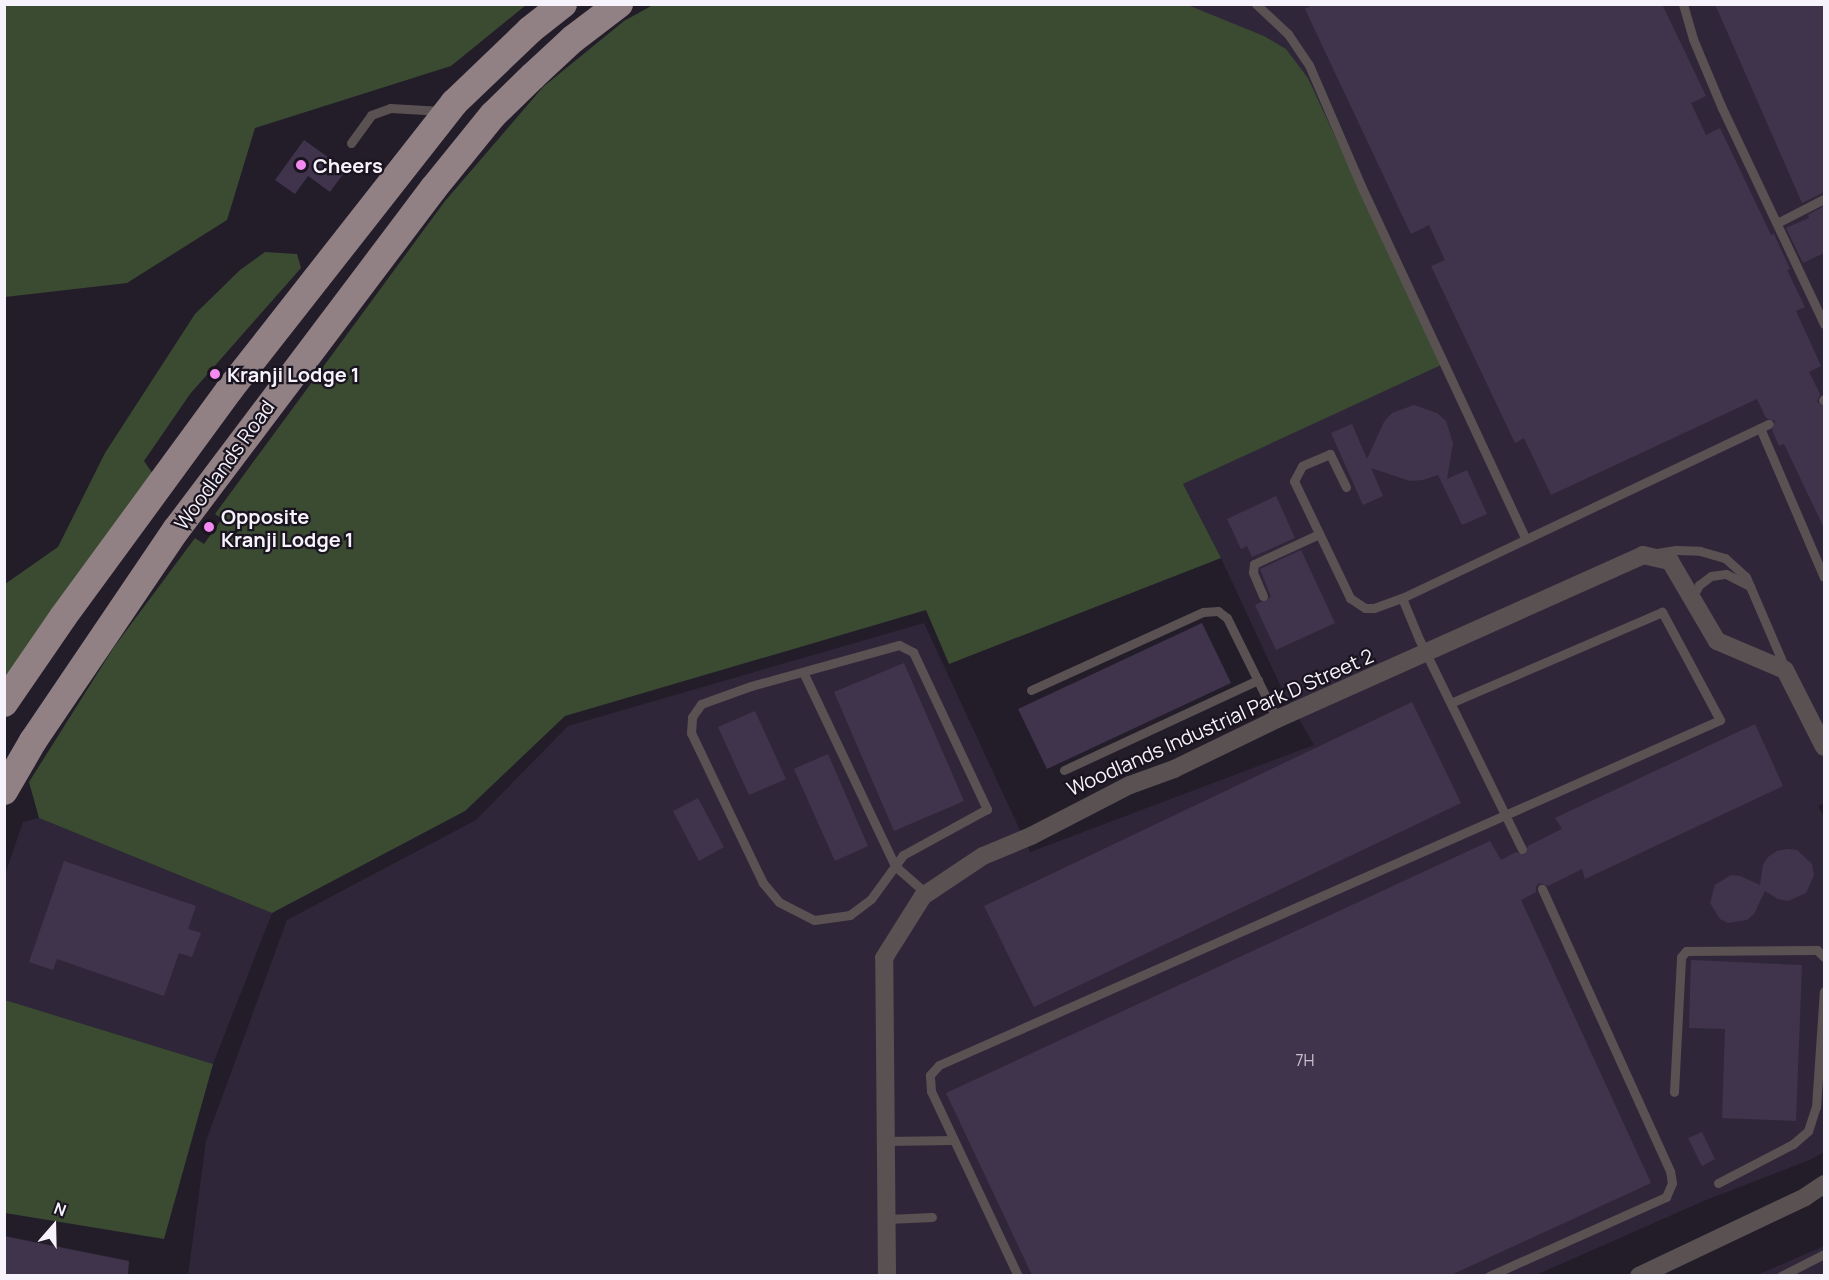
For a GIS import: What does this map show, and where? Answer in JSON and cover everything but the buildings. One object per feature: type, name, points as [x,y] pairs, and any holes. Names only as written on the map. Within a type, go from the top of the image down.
[{"type":"main road","name":"Woodlands Road","points":[[4,703],[63,617],[229,390],[448,111],[492,65],[563,4]]},
{"type":"main road","name":"Woodlands Road","points":[[7,781],[176,530],[433,189],[493,115],[532,76],[573,39],[619,4]]},
{"type":"street","points":[[1643,555],[1670,561],[1717,641],[1785,670],[1824,747]]},
{"type":"street","name":"Woodlands Industrial Park D Street 2","points":[[887,1275],[884,958],[927,894],[983,856],[1031,836],[1107,795],[1174,769],[1277,719],[1643,555]]},
{"type":"street","points":[[1639,1275],[1805,1197],[1824,1184]]},
{"type":"lane","points":[[1256,4],[1288,34],[1309,65],[1362,188],[1526,539]]},
{"type":"lane","points":[[1683,4],[1693,39],[1722,108],[1824,324]]},
{"type":"lane","points":[[351,143],[371,115],[390,108],[448,111]]},
{"type":"lane","points":[[1777,223],[1824,199]]},
{"type":"lane","points":[[1346,487],[1330,454],[1302,466],[1296,473],[1294,481],[1355,604],[1365,609],[1374,608],[1402,598],[1769,424]]},
{"type":"lane","points":[[1760,428],[1824,577]]},
{"type":"lane","points":[[1263,596],[1253,572],[1254,564],[1319,534]]},
{"type":"lane","points":[[1643,555],[1676,550],[1725,558],[1746,577],[1785,670]]},
{"type":"lane","points":[[1692,598],[1699,585],[1711,576],[1726,574],[1750,586]]},
{"type":"lane","points":[[1402,598],[1426,653],[1522,849]]},
{"type":"lane","points":[[1031,690],[1203,612],[1218,611],[1227,618],[1277,719]]},
{"type":"lane","points":[[1018,1275],[931,1091],[930,1075],[939,1065],[1720,720],[1662,612],[1451,703]]},
{"type":"lane","points":[[899,645],[913,652],[987,809],[903,855],[895,866],[871,899],[850,915],[814,920],[779,902],[763,883],[691,733],[692,717],[701,704],[899,645]]},
{"type":"lane","points":[[803,672],[895,866],[927,894]]},
{"type":"lane","points":[[1064,770],[1258,680]]},
{"type":"lane","points":[[1489,1275],[1666,1197],[1672,1183],[1670,1171],[1542,889]]},
{"type":"lane","points":[[1674,1092],[1681,957],[1686,951],[1817,950],[1824,957]]},
{"type":"lane","points":[[1718,1184],[1793,1144],[1808,1131],[1816,1107],[1824,991]]},
{"type":"lane","points":[[886,1141],[954,1140]]},
{"type":"lane","points":[[887,1219],[932,1217]]},
{"type":"lane","points":[[1781,1275],[1824,1254]]},
{"type":"shaded area","points":[[1185,5],[1824,5],[1824,803],[1818,806],[1824,818],[1824,1152],[1812,1159],[1706,1200],[1536,1275],[188,1276],[206,1141],[287,920],[476,820],[568,726],[924,623],[1030,852],[1314,745],[1281,687],[1221,558],[1183,484],[1441,364],[1308,78],[1286,49],[1264,36]]},
{"type":"shaded area","points":[[39,818],[272,913],[213,1064],[5,1000],[5,875],[23,822]]},
{"type":"shaded area","points":[[1824,1246],[1824,1275],[1757,1275]]},
{"type":"green space","points":[[1185,4],[1264,36],[1286,49],[1308,78],[1441,365],[1183,484],[1221,558],[949,664],[926,610],[565,716],[465,811],[272,913],[39,818],[29,782],[114,647],[195,538],[204,544],[222,519],[215,514],[445,201],[543,87],[624,21],[653,5]]},
{"type":"green space","points":[[4,5],[526,5],[451,66],[255,128],[227,220],[127,283],[5,297]]},
{"type":"green space","points":[[265,252],[297,254],[301,268],[190,394],[144,461],[153,474],[5,684],[5,584],[58,547],[105,453],[195,314],[240,270]]},
{"type":"green space","points":[[5,1000],[213,1064],[164,1239],[5,1213]]},
{"type":"place","name":"Cheers","points":[[301,165]]},
{"type":"place","name":"Kranji Lodge 1","points":[[215,374]]},
{"type":"place","name":"Opposite Kranji Lodge 1","points":[[209,527]]}]
